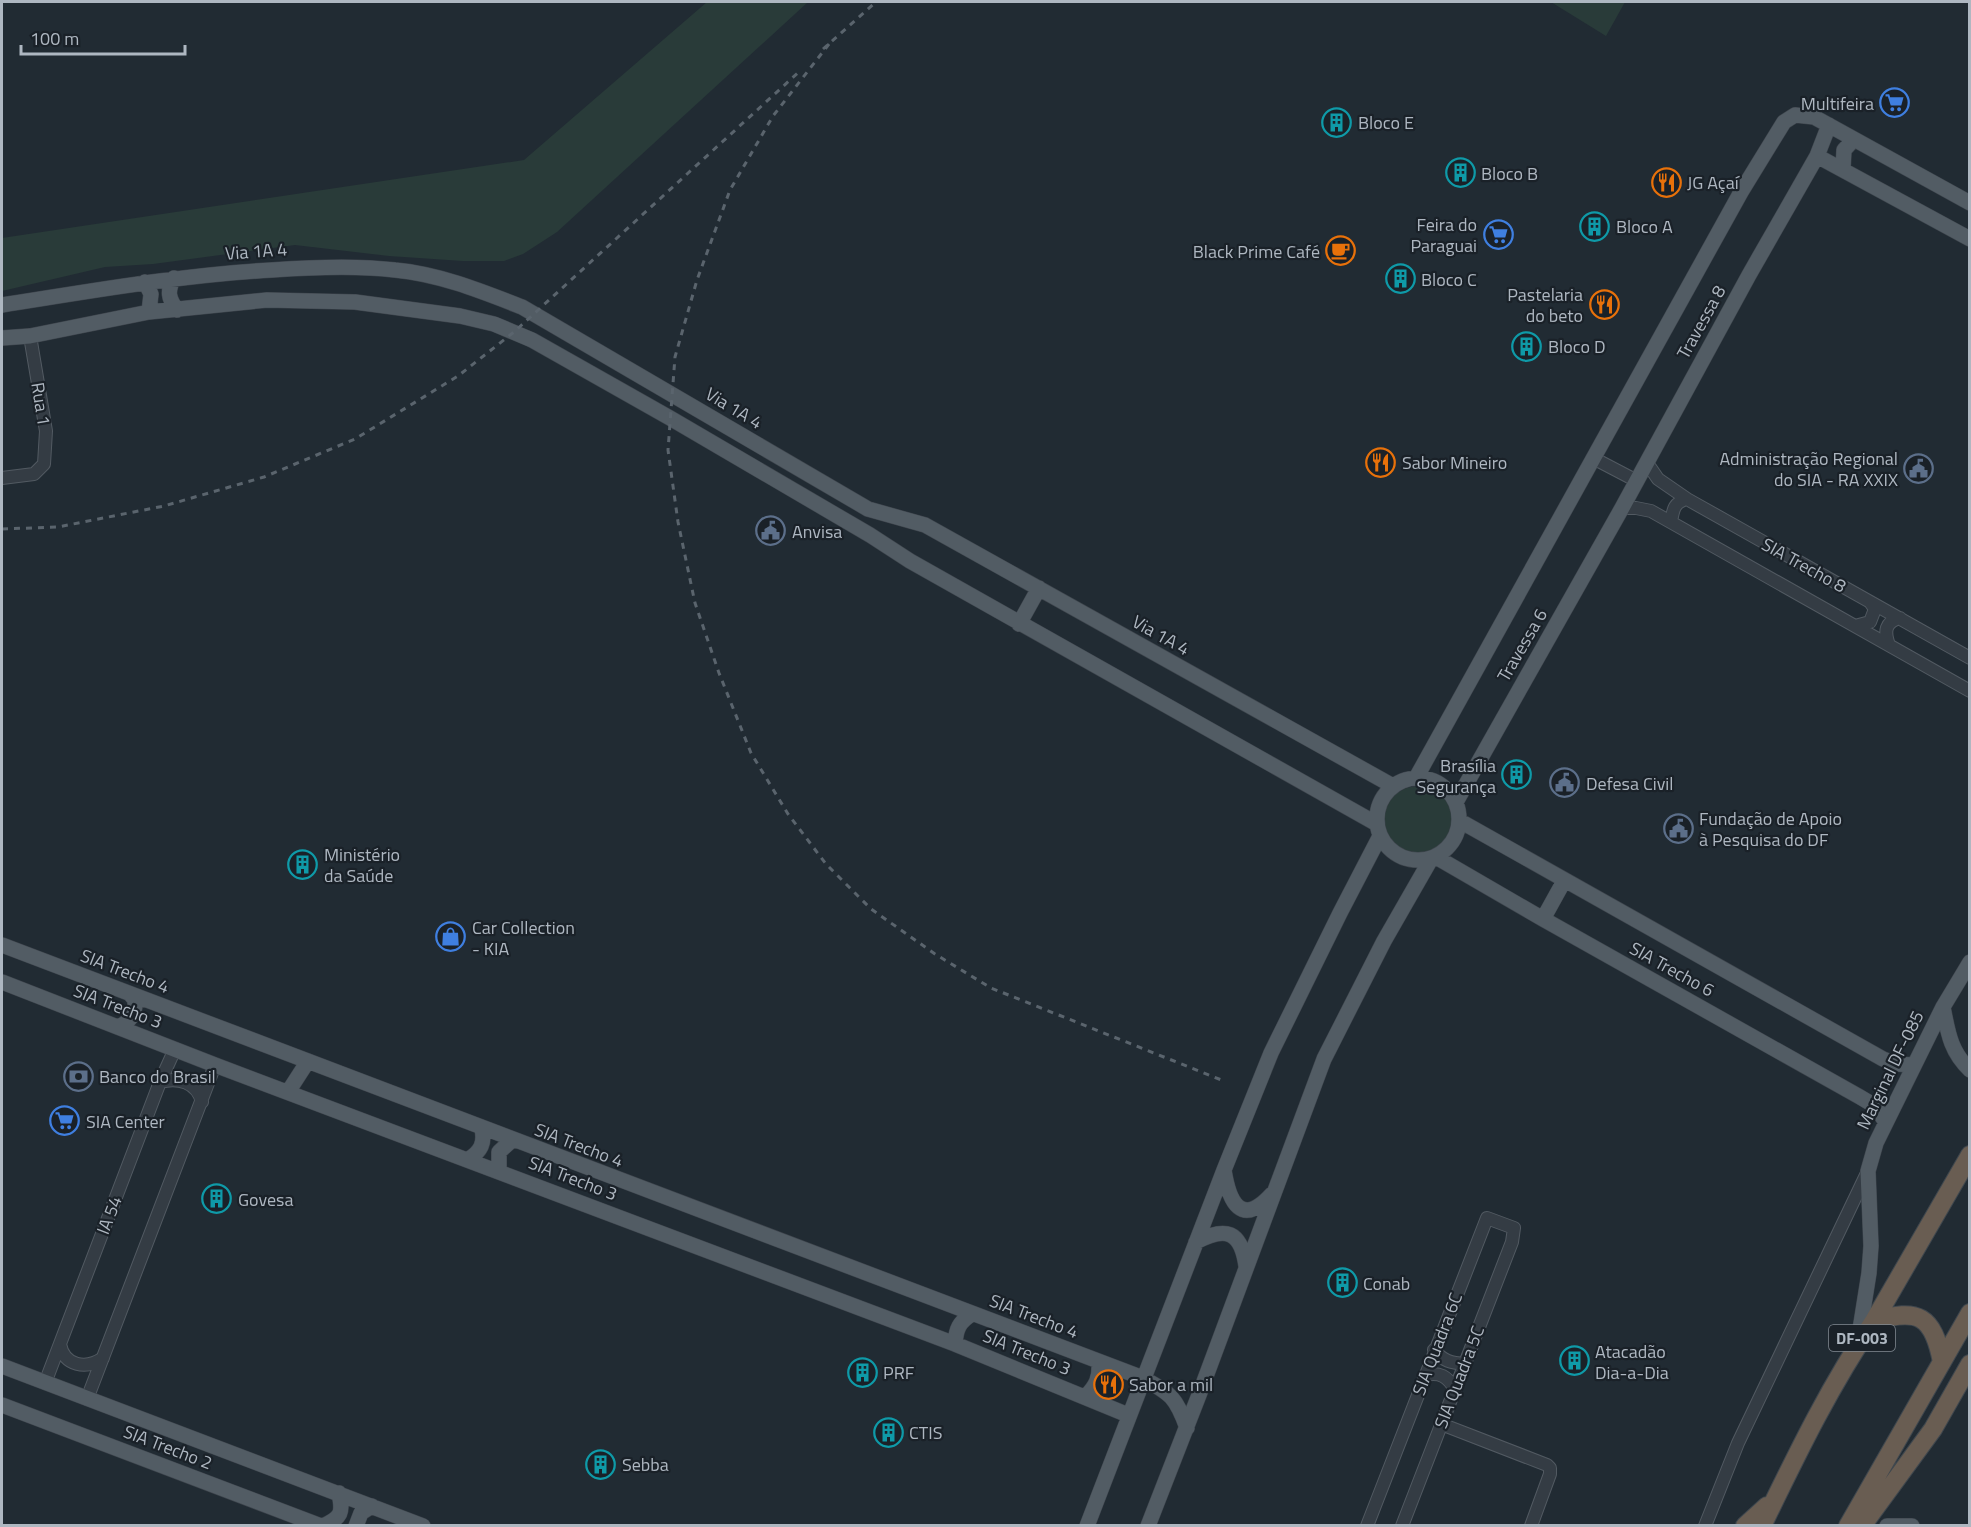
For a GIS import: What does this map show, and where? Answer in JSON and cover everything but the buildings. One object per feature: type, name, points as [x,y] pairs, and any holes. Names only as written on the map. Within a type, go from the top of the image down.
[{"type":"highway","name":"DF-003","points":[[1762,1526],[1858,1345],[1970,1155]]},
{"type":"highway","points":[[1848,1526],[1970,1313]]},
{"type":"highway","points":[[1874,1321],[1894,1315],[1909,1315],[1924,1320],[1934,1331],[1942,1362]]},
{"type":"highway","points":[[1862,1526],[1933,1429],[1970,1364]]},
{"type":"highway","points":[[1745,1526],[1775,1499]]},
{"type":"main road","points":[[1416,778],[1741,192],[1784,122],[1795,115],[1809,115],[1970,203]]},
{"type":"main road","name":"Travessa 8","points":[[1622,508],[1749,275],[1817,156],[1829,125]]},
{"type":"main road","points":[[1843,169],[1844,150],[1854,139]]},
{"type":"main road","points":[[1817,156],[1970,239]]},
{"type":"main road","name":"Via 1A 4","points":[[2,305],[174,278],[314,267],[396,270],[470,287],[522,307],[868,509],[925,525],[1393,786]]},
{"type":"main road","points":[[174,278],[170,285],[169,296],[177,310]]},
{"type":"main road","points":[[145,282],[151,294],[149,312]]},
{"type":"main road","points":[[2,338],[30,336],[149,312],[267,300],[355,302],[460,316],[494,324],[532,340],[670,418],[910,561],[1379,830]]},
{"type":"main road","name":"Travessa 6","points":[[1456,801],[1622,508]]},
{"type":"main road","points":[[1019,624],[1040,588]]},
{"type":"main road","points":[[1416,778],[1428,779],[1449,792],[1456,801],[1460,820],[1453,842],[1446,850],[1433,858],[1416,860],[1401,857],[1389,848],[1379,830],[1378,810],[1384,797],[1393,786],[1416,778]]},
{"type":"main road","name":"SIA Trecho 6","points":[[1460,820],[1564,881],[1883,1059],[1897,1064],[1913,1065]]},
{"type":"main road","points":[[1087,1526],[1128,1415],[1271,1053],[1379,830]]},
{"type":"main road","points":[[1148,1526],[1187,1428],[1324,1059],[1384,941],[1433,858]]},
{"type":"main road","name":"SIA Trecho 6","points":[[1433,858],[1860,1097],[1875,1106],[1885,1121]]},
{"type":"main road","points":[[1543,919],[1564,881]]},
{"type":"main road","name":"SIA Trecho 4","points":[[2,945],[1143,1378],[1175,1399],[1187,1428]]},
{"type":"main road","name":"Marginal DF-085","points":[[1858,1345],[1871,1246],[1868,1171],[1876,1143],[1943,1007],[1970,962]]},
{"type":"main road","name":"SIA Trecho 3","points":[[2,982],[215,1065],[955,1344],[1128,1415]]},
{"type":"main road","points":[[118,1027],[131,1019],[134,1013],[135,1000],[130,994]]},
{"type":"main road","points":[[1943,1007],[1951,1043],[1959,1059],[1970,1070]]},
{"type":"main road","points":[[288,1092],[308,1061]]},
{"type":"main road","points":[[469,1159],[482,1146],[482,1129]]},
{"type":"main road","points":[[499,1171],[499,1152],[512,1140]]},
{"type":"main road","points":[[1224,1170],[1229,1196],[1244,1209],[1254,1209],[1262,1205],[1275,1190]]},
{"type":"main road","points":[[1196,1242],[1218,1233],[1228,1233],[1241,1244],[1246,1266]]},
{"type":"main road","points":[[955,1344],[958,1325],[972,1314]]},
{"type":"main road","points":[[1086,1396],[1098,1381],[1099,1363]]},
{"type":"main road","points":[[2,1366],[423,1526]]},
{"type":"main road","name":"SIA Trecho 2","points":[[2,1405],[322,1526]]},
{"type":"main road","points":[[322,1526],[335,1520],[340,1514],[339,1493]]},
{"type":"main road","points":[[356,1526],[362,1513],[372,1506]]},
{"type":"main road","points":[[1887,1526],[1912,1526]]},
{"type":"street","name":"Rua 1","points":[[2,478],[26,476],[39,471],[44,464],[46,431],[30,336]]},
{"type":"street","points":[[1593,458],[1637,481]]},
{"type":"street","name":"SIA Trecho 8","points":[[1647,463],[1658,479],[1687,499],[1970,658]]},
{"type":"street","points":[[1671,522],[1673,509],[1677,503],[1687,499]]},
{"type":"street","points":[[1622,508],[1651,511],[1970,691]]},
{"type":"street","points":[[1855,626],[1870,622],[1875,609],[1870,602]]},
{"type":"street","points":[[1889,645],[1885,634],[1888,625],[1900,618]]},
{"type":"street","name":"IA 54","points":[[45,1383],[160,1082],[175,1049]]},
{"type":"street","points":[[87,1399],[215,1065]]},
{"type":"street","points":[[160,1082],[177,1080],[187,1083],[200,1094],[202,1102]]},
{"type":"street","points":[[1705,1526],[1738,1443],[1868,1171]]},
{"type":"street","name":"SIA Quadra 5C","points":[[1402,1526],[1512,1242],[1514,1228],[1487,1218]]},
{"type":"street","name":"SIA Quadra 6C","points":[[1367,1526],[1487,1218]]},
{"type":"street","points":[[60,1344],[62,1354],[75,1363],[95,1364],[102,1358]]},
{"type":"street","points":[[1434,1350],[1447,1361],[1465,1364]]},
{"type":"street","points":[[1425,1376],[1434,1373],[1443,1375],[1449,1379],[1455,1389]]},
{"type":"street","points":[[1441,1424],[1550,1468],[1550,1474],[1531,1526]]},
{"type":"shaded area","points":[[707,2],[808,2],[557,232],[523,254],[504,261],[463,261],[389,256],[295,245],[153,264],[105,267],[2,291],[2,238],[524,160]]},
{"type":"shaded area","points":[[1551,2],[1625,2],[1606,36]]},
{"type":"shaded area","points":[[1418,786],[1431,789],[1442,796],[1449,807],[1452,820],[1449,833],[1442,844],[1431,851],[1418,854],[1405,851],[1394,844],[1387,833],[1384,820],[1387,807],[1394,796],[1405,789]]},
{"type":"railway","points":[[823,49],[876,2]]},
{"type":"railway","points":[[829,44],[773,116],[730,190],[697,280],[675,357],[668,450],[678,522],[695,603],[719,673],[751,753],[788,814],[826,864],[871,909],[935,954],[991,988],[1224,1081]]},
{"type":"railway","points":[[2,529],[58,527],[164,506],[264,477],[355,439],[458,376],[514,332],[801,70]]},
{"type":"place","name":"Multifeira","points":[[1895,103]]},
{"type":"place","name":"Bloco E","points":[[1337,122]]},
{"type":"place","name":"Bloco B","points":[[1460,173]]},
{"type":"place","name":"JG Açaí","points":[[1666,182]]},
{"type":"place","name":"Bloco A","points":[[1595,226]]},
{"type":"place","name":"Feira do Paraguai","points":[[1498,234]]},
{"type":"place","name":"Black Prime Café","points":[[1341,251]]},
{"type":"place","name":"Bloco C","points":[[1400,279]]},
{"type":"place","name":"Pastelaria do beto","points":[[1604,304]]},
{"type":"place","name":"Bloco D","points":[[1527,346]]},
{"type":"place","name":"Sabor Mineiro","points":[[1381,462]]},
{"type":"place","name":"Administração Regional do SIA - RA XXIX","points":[[1919,468]]},
{"type":"place","name":"Anvisa","points":[[771,531]]},
{"type":"place","name":"Brasília Segurança","points":[[1517,775]]},
{"type":"place","name":"Defesa Civil","points":[[1565,783]]},
{"type":"place","name":"Fundação de Apoio à Pesquisa do DF","points":[[1678,828]]},
{"type":"place","name":"Ministério da Saúde","points":[[303,864]]},
{"type":"place","name":"Car Collection - KIA","points":[[451,937]]},
{"type":"place","name":"Banco do Brasil","points":[[78,1076]]},
{"type":"place","name":"SIA Center","points":[[65,1121]]},
{"type":"place","name":"Govesa","points":[[217,1199]]},
{"type":"place","name":"Conab","points":[[1342,1283]]},
{"type":"place","name":"Atacadão Dia-a-Dia","points":[[1574,1361]]},
{"type":"place","name":"PRF","points":[[862,1372]]},
{"type":"place","name":"Sabor a mil","points":[[1108,1384]]},
{"type":"place","name":"CTIS","points":[[888,1432]]},
{"type":"place","name":"Sebba","points":[[601,1464]]}]
